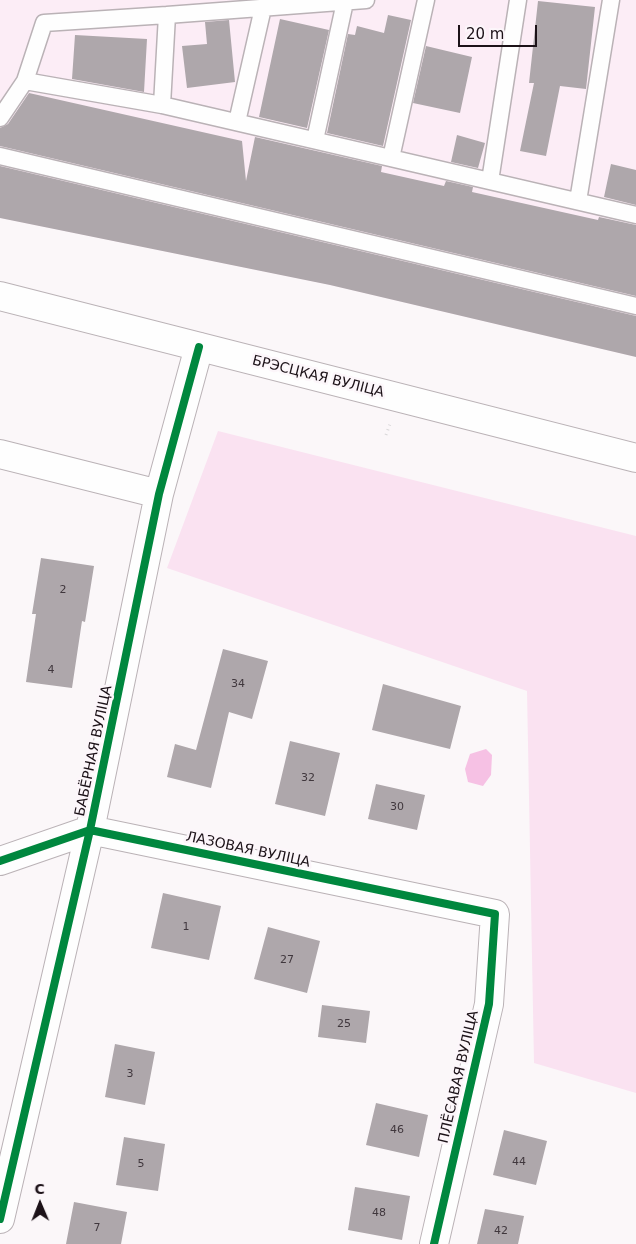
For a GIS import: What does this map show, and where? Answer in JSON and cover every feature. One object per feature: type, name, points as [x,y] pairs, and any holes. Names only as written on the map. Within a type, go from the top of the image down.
[{"type":"street","name":"БРЭСЦКАЯ ВУЛІЦА","points":[[0,296],[636,458]]},
{"type":"street","name":"БАБЁРНАЯ ВУЛІЦА","points":[[0,1219],[90,830],[160,494],[199,347]]},
{"type":"street","points":[[0,454],[160,494]]},
{"type":"street","points":[[0,861],[90,830]]},
{"type":"street","name":"ЛАЗОВАЯ ВУЛІЦА","points":[[90,830],[495,914]]},
{"type":"street","name":"ПЛЁСАВАЯ ВУЛІЦА","points":[[434,1244],[489,1004],[495,914]]},
{"type":"lane","points":[[0,118],[25,81],[44,23],[366,0]]},
{"type":"lane","points":[[391,158],[426,0]]},
{"type":"lane","points":[[490,181],[518,0]]},
{"type":"lane","points":[[578,201],[611,0]]},
{"type":"lane","points":[[315,140],[345,2]]},
{"type":"lane","points":[[237,122],[263,8]]},
{"type":"lane","points":[[162,105],[167,15]]},
{"type":"lane","points":[[25,81],[162,105],[636,215]]},
{"type":"lane","points":[[0,156],[636,306]]},
{"type":"shaded area","points":[[0,0],[636,0],[636,357],[330,285],[0,218]]},
{"type":"shaded area","points":[[218,431],[636,536],[636,1093],[534,1063],[527,691],[167,568]]},
{"type":"shaded area","points":[[486,749],[492,755],[491,775],[483,786],[468,782],[465,769],[470,754]]},
{"type":"building","points":[[538,1],[595,7],[586,89],[560,86],[546,156],[520,151],[534,83],[529,83]]},
{"type":"building","points":[[388,15],[411,20],[383,146],[327,133],[348,34],[355,35],[357,26],[384,33]]},
{"type":"building","points":[[280,19],[329,30],[307,128],[259,117]]},
{"type":"building","points":[[229,20],[235,82],[187,88],[182,46],[207,44],[205,22]]},
{"type":"building","points":[[75,35],[147,39],[144,92],[72,79]]},
{"type":"building","points":[[426,46],[472,57],[460,113],[413,103]]},
{"type":"building","points":[[29,93],[242,141],[246,181],[255,137],[382,166],[381,172],[444,186],[446,181],[473,187],[472,192],[598,220],[599,217],[636,225],[636,296],[0,146],[0,128],[8,124]]},
{"type":"building","points":[[457,135],[485,143],[478,168],[451,162]]},
{"type":"building","points":[[611,164],[636,170],[636,205],[604,197]]},
{"type":"building","points":[[0,166],[636,316],[636,357],[330,285],[0,218]]},
{"type":"building","points":[[41,558],[94,566],[85,622],[82,621],[72,688],[26,682],[36,614],[32,614]]},
{"type":"building","points":[[223,649],[268,661],[252,719],[229,712],[211,788],[167,777],[175,744],[196,750]]},
{"type":"building","points":[[383,684],[461,706],[450,749],[372,730]]},
{"type":"building","points":[[290,741],[340,753],[325,816],[275,804]]},
{"type":"building","points":[[376,784],[425,795],[417,830],[368,819]]},
{"type":"building","points":[[163,893],[221,906],[209,960],[151,948]]},
{"type":"building","points":[[268,927],[320,941],[307,993],[254,979]]},
{"type":"building","points":[[322,1005],[370,1011],[366,1043],[318,1037]]},
{"type":"building","points":[[115,1044],[155,1052],[145,1105],[105,1097]]},
{"type":"building","points":[[376,1103],[428,1115],[419,1157],[366,1145]]},
{"type":"building","points":[[504,1130],[547,1141],[536,1185],[493,1175]]},
{"type":"building","points":[[124,1137],[165,1144],[158,1191],[116,1185]]},
{"type":"building","points":[[355,1187],[410,1196],[402,1240],[348,1230]]},
{"type":"building","points":[[74,1202],[127,1212],[121,1244],[66,1244]]},
{"type":"building","points":[[485,1209],[524,1216],[518,1244],[477,1244]]},
{"type":"cycle path","points":[[0,1219],[90,830],[159,494],[199,347]]},
{"type":"cycle path","points":[[0,861],[90,830],[495,914],[489,1004],[434,1244]]}]
